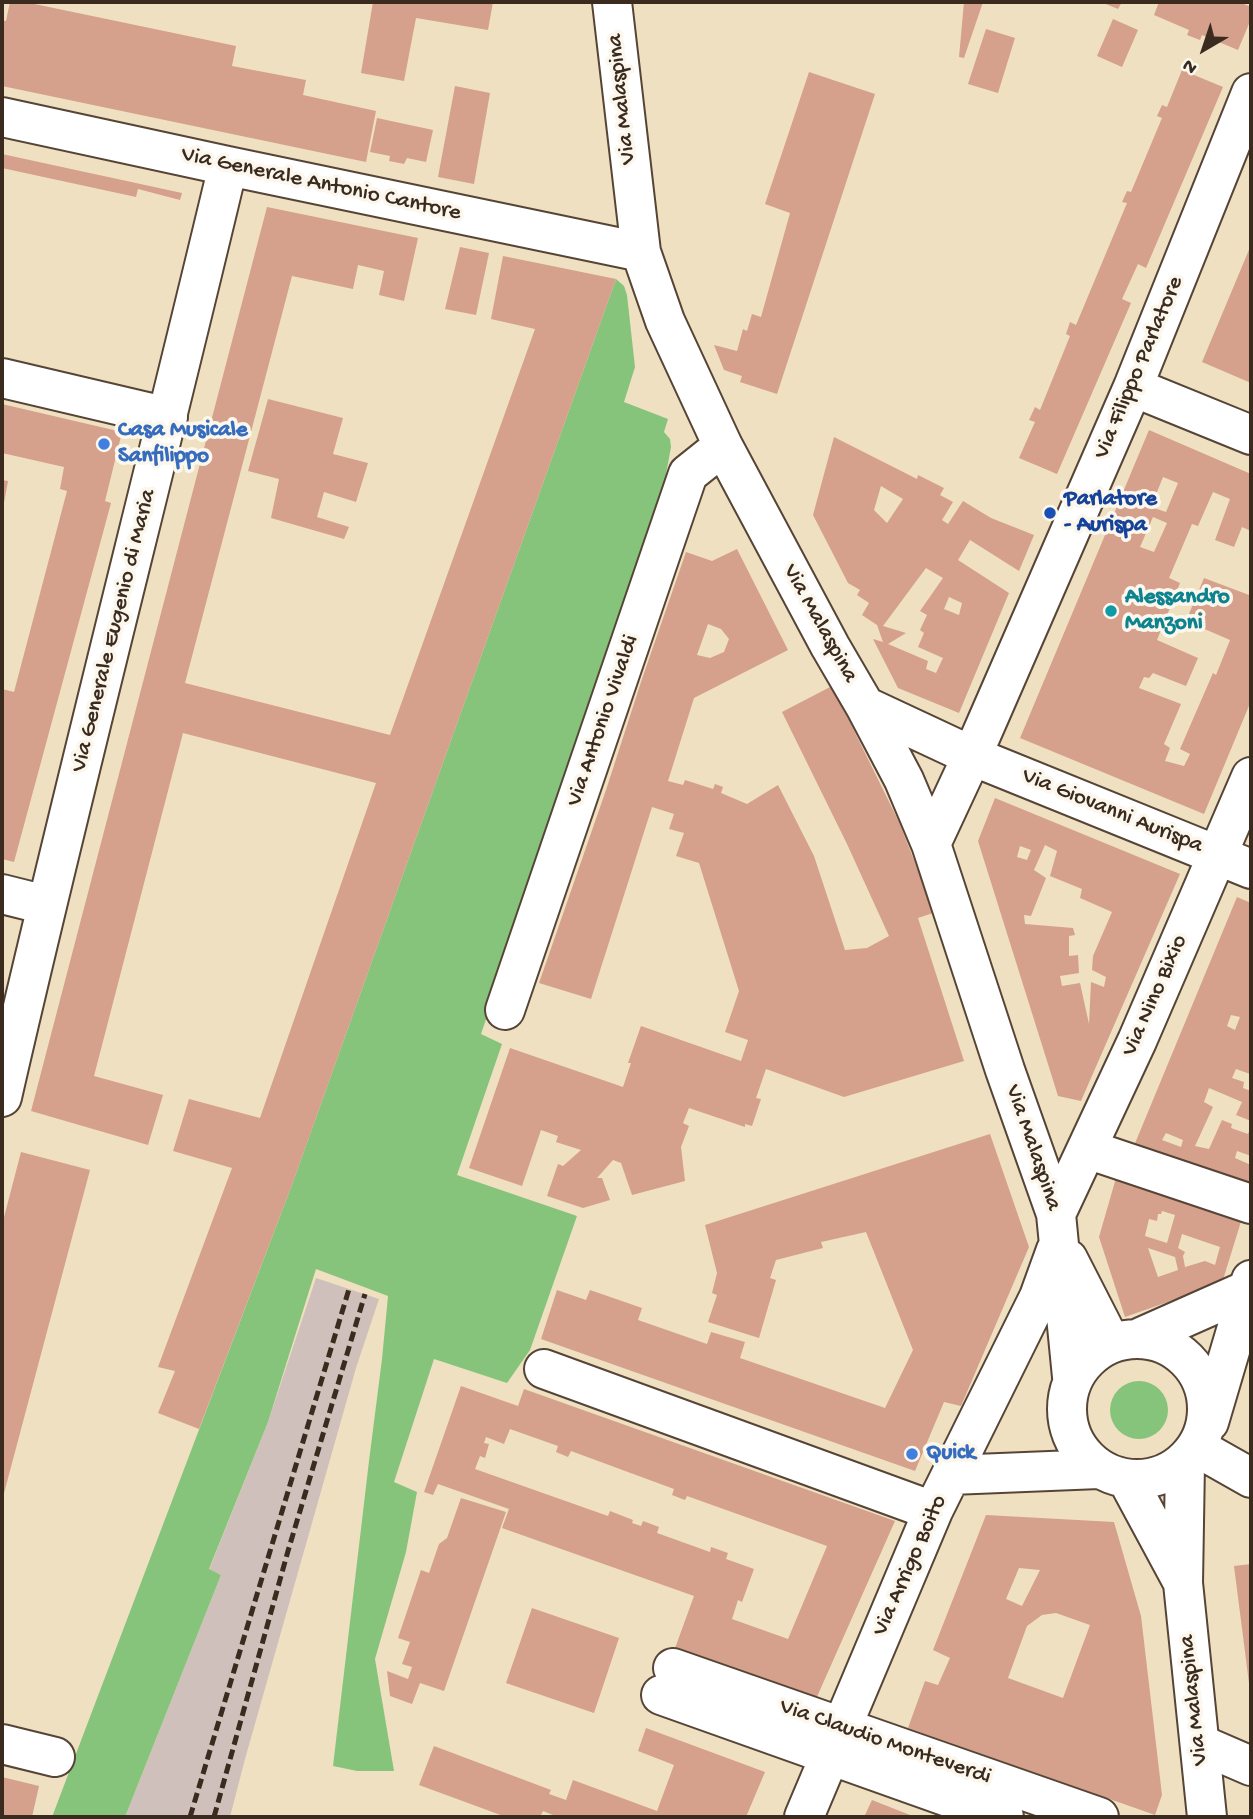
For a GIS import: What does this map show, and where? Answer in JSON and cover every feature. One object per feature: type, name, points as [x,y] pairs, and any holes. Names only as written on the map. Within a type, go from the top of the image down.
[{"type":"street","name":"Via Malaspina","points":[[612,2],[641,252],[666,321],[723,446],[784,563],[904,780],[931,844],[1057,1228]]},
{"type":"street","name":"Via Filippo Parlatore","points":[[931,844],[1133,387],[1251,93]]},
{"type":"street","name":"Via Generale Antonio Cantore","points":[[2,117],[641,252]]},
{"type":"street","name":"Via Generale Eugenio di Maria","points":[[2,1097],[46,905],[169,417],[228,166]]},
{"type":"street","points":[[2,378],[169,417]]},
{"type":"street","points":[[1133,387],[1251,435]]},
{"type":"street","name":"Via Antonio Vivaldi","points":[[505,1010],[688,474],[723,446]]},
{"type":"street","name":"Via Giovanni Aurispa","points":[[865,706],[972,756],[1234,862]]},
{"type":"street","name":"Via Nino Bixio","points":[[1057,1228],[1087,1149],[1137,1041],[1234,862],[1251,777]]},
{"type":"street","points":[[2,894],[46,905]]},
{"type":"street","points":[[1087,1149],[1251,1204]]},
{"type":"street","points":[[1057,1228],[1126,1340]]},
{"type":"street","points":[[1057,1228],[1072,1377],[1066,1400],[1069,1424],[1080,1448],[1113,1474],[1183,1583]]},
{"type":"street","name":"Via Arrigo Boito","points":[[804,1817],[933,1511],[1039,1297],[1057,1228]]},
{"type":"street","points":[[1072,1377],[1091,1353],[1249,1285]]},
{"type":"street","points":[[951,1475],[1113,1474],[1157,1479],[1197,1446],[1249,1285]]},
{"type":"street","points":[[1126,1340],[1167,1346],[1192,1367],[1206,1395],[1197,1446],[1183,1583]]},
{"type":"street","points":[[544,1369],[933,1511]]},
{"type":"street","points":[[1197,1446],[1251,1478]]},
{"type":"street","name":"Via Malaspina","points":[[1183,1583],[1206,1817]]},
{"type":"street","name":"Via Claudio Monteverdi","points":[[667,1681],[835,1742],[1004,1817]]},
{"type":"street","name":"Via Claudio Monteverdi","points":[[835,1742],[1099,1817]]},
{"type":"street","points":[[2,1744],[55,1757]]},
{"type":"street","points":[[1200,1744],[1251,1766]]},
{"type":"shaded area","points":[[316,1278],[379,1299],[356,1368],[230,1817],[125,1817],[221,1575],[209,1570],[268,1422]]},
{"type":"green space","points":[[616,279],[624,286],[627,295],[635,367],[624,402],[668,419],[664,432],[670,439],[671,447],[660,507],[481,1034],[502,1044],[457,1175],[577,1216],[530,1350],[507,1383],[434,1359],[394,1482],[417,1492],[406,1552],[375,1659],[394,1771],[357,1771],[333,1766],[388,1296],[316,1269],[268,1422],[209,1569],[221,1575],[125,1817],[52,1817],[293,1182]]},
{"type":"green space","points":[[1139,1381],[1155,1386],[1163,1394],[1168,1410],[1163,1426],[1155,1434],[1139,1439],[1123,1434],[1115,1426],[1110,1410],[1115,1394],[1123,1386]]},
{"type":"building","points":[[10,2],[25,2],[236,46],[232,66],[306,80],[303,95],[376,111],[366,162],[2,86],[2,20],[6,21]]},
{"type":"building","points":[[373,2],[493,2],[488,30],[416,18],[404,81],[361,73]]},
{"type":"building","points":[[964,2],[983,2],[964,58],[959,57]]},
{"type":"building","points":[[1101,2],[1122,2],[1118,9]]},
{"type":"building","points":[[1159,2],[1239,2],[1251,7],[1251,19],[1238,50],[1202,35],[1200,40],[1187,35],[1189,30],[1154,15]]},
{"type":"building","points":[[1113,19],[1138,30],[1122,67],[1097,56]]},
{"type":"building","points":[[986,29],[1015,38],[998,93],[968,84]]},
{"type":"building","points":[[1182,70],[1223,87],[1146,268],[1138,264],[1122,299],[1131,303],[1057,474],[1019,458],[1035,422],[1029,420],[1035,407],[1040,410],[1070,336],[1066,334],[1070,322],[1076,325],[1127,203],[1122,202],[1127,191],[1131,192],[1162,118],[1157,116],[1162,105],[1167,107]]},
{"type":"building","points":[[809,72],[875,94],[777,394],[740,382],[742,376],[724,370],[714,345],[737,351],[743,329],[747,331],[752,314],[761,317],[790,213],[765,204]]},
{"type":"building","points":[[455,86],[490,93],[474,184],[438,177]]},
{"type":"building","points":[[377,118],[433,130],[426,162],[407,158],[404,164],[389,161],[390,156],[370,152]]},
{"type":"building","points":[[2,154],[182,193],[180,200],[138,189],[136,197],[2,168]]},
{"type":"building","points":[[267,207],[418,238],[404,301],[379,295],[384,271],[358,265],[353,289],[292,276],[185,683],[390,735],[535,329],[491,319],[503,256],[616,279],[293,1182],[199,1429],[158,1413],[175,1371],[158,1367],[232,1168],[173,1151],[189,1099],[260,1118],[376,783],[183,733],[94,1076],[163,1095],[148,1145],[31,1111]]},
{"type":"building","points":[[1251,245],[1251,383],[1202,362]]},
{"type":"building","points":[[460,247],[489,253],[476,315],[445,309]]},
{"type":"building","points":[[268,399],[343,418],[333,454],[368,463],[356,502],[324,492],[317,517],[349,527],[344,539],[271,518],[279,479],[248,471]]},
{"type":"building","points":[[2,404],[122,432],[105,501],[111,503],[14,862],[2,859],[2,689],[14,692],[67,491],[60,489],[64,467],[2,453]]},
{"type":"building","points":[[1149,430],[1251,474],[1251,531],[1242,527],[1234,547],[1215,540],[1230,499],[1213,492],[1198,526],[1192,524],[1169,578],[1180,583],[1157,640],[1198,658],[1186,686],[1153,673],[1149,678],[1144,677],[1139,688],[1181,704],[1164,744],[1170,748],[1165,761],[1184,766],[1190,754],[1180,749],[1230,640],[1186,621],[1204,578],[1249,595],[1251,589],[1251,701],[1204,814],[1020,738]],"holes":[[[1163,477],[1178,483],[1166,512],[1151,507]],[[1153,517],[1167,523],[1154,552],[1140,547]]]},
{"type":"building","points":[[834,437],[917,479],[918,475],[944,488],[940,495],[953,502],[942,520],[948,524],[963,501],[991,518],[1034,535],[1019,571],[970,540],[958,560],[1009,593],[959,713],[898,688],[873,639],[883,642],[877,625],[862,615],[869,603],[857,595],[860,590],[848,583],[813,515]],"holes":[[[881,486],[903,499],[887,523],[874,510]],[[926,568],[943,578],[920,611],[927,615],[920,630],[924,633],[918,647],[943,658],[936,673],[926,669],[928,661],[888,644],[906,633],[883,626]],[[949,597],[962,603],[959,615],[944,609]]]},
{"type":"building","points":[[2,480],[8,481],[3,508],[2,508]]},
{"type":"building","points":[[737,549],[788,650],[694,698],[668,781],[683,785],[685,780],[713,789],[715,784],[723,787],[721,793],[747,804],[778,785],[814,856],[845,950],[867,948],[889,936],[782,712],[832,686],[899,822],[925,888],[933,913],[918,918],[964,1061],[844,1097],[766,1069],[756,1098],[761,1099],[752,1126],[745,1124],[745,1127],[689,1108],[683,1123],[689,1126],[681,1147],[685,1181],[632,1195],[621,1163],[613,1160],[597,1178],[602,1178],[610,1200],[583,1208],[547,1196],[558,1164],[563,1166],[581,1150],[556,1142],[558,1136],[541,1130],[522,1186],[469,1168],[510,1048],[623,1087],[641,1026],[741,1061],[748,1040],[725,1032],[739,991],[699,863],[676,856],[684,833],[669,829],[674,814],[652,807],[591,999],[539,983],[686,552],[712,561]],"holes":[[[708,624],[721,629],[729,639],[724,652],[710,658],[697,655]]]},
{"type":"building","points":[[995,798],[1180,874],[1081,1101],[1058,1096],[978,841]],"holes":[[[1045,845],[1057,851],[1050,876],[1082,889],[1080,898],[1112,912],[1093,956],[1092,970],[1106,977],[1104,987],[1091,982],[1089,1024],[1080,983],[1062,986],[1060,976],[1079,973],[1078,955],[1069,956],[1069,936],[1075,935],[1073,928],[1025,924],[1024,915],[1031,916],[1046,878],[1034,870]],[[1020,846],[1031,850],[1027,860],[1017,857]]]},
{"type":"building","points":[[1237,897],[1251,903],[1251,1071],[1250,1074],[1236,1069],[1232,1078],[1244,1082],[1243,1088],[1251,1091],[1251,1121],[1236,1115],[1242,1102],[1209,1088],[1204,1102],[1213,1107],[1195,1146],[1209,1149],[1222,1120],[1232,1124],[1231,1128],[1248,1134],[1251,1127],[1251,1156],[1237,1151],[1235,1158],[1251,1165],[1251,1190],[1131,1153]],"holes":[[[1231,1015],[1240,1017],[1235,1030],[1227,1026]],[[1166,1133],[1183,1140],[1181,1147],[1162,1140]]]},
{"type":"building","points":[[990,1134],[1029,1247],[961,1406],[944,1402],[915,1471],[541,1339],[557,1290],[586,1300],[590,1290],[642,1308],[638,1320],[707,1344],[711,1332],[745,1342],[740,1358],[885,1408],[913,1350],[866,1232],[821,1242],[823,1248],[776,1260],[770,1278],[776,1280],[759,1338],[708,1322],[717,1295],[712,1293],[717,1273],[705,1225]]},
{"type":"building","points":[[21,1152],[90,1170],[3,1497],[2,1225]]},
{"type":"building","points":[[1116,1178],[1243,1215],[1222,1283],[1125,1317],[1099,1237]],"holes":[[[1162,1211],[1175,1215],[1167,1243],[1145,1236],[1149,1219],[1157,1221],[1158,1214]],[[1182,1234],[1220,1247],[1215,1265],[1205,1261],[1185,1267],[1185,1252],[1178,1248]],[[1148,1248],[1175,1257],[1178,1270],[1158,1277]]]},
{"type":"building","points":[[461,1386],[518,1406],[524,1389],[895,1521],[816,1699],[674,1651],[694,1596],[502,1528],[509,1509],[438,1484],[433,1495],[424,1492]],"holes":[[[510,1429],[558,1446],[556,1452],[568,1457],[571,1451],[674,1489],[672,1495],[685,1500],[687,1496],[827,1546],[788,1639],[732,1619],[738,1600],[742,1602],[754,1569],[726,1559],[728,1553],[711,1547],[710,1552],[657,1533],[659,1527],[643,1521],[641,1526],[610,1511],[608,1516],[475,1469],[480,1456],[485,1458],[489,1444],[484,1443],[486,1437],[504,1444]]]},
{"type":"building","points":[[461,1498],[506,1512],[444,1691],[420,1683],[412,1704],[390,1696],[387,1671],[408,1679],[412,1667],[402,1664],[410,1642],[398,1638],[421,1570],[429,1573],[439,1544],[447,1538]]},
{"type":"building","points":[[986,1515],[1114,1522],[1141,1616],[1162,1795],[1155,1815],[908,1728],[925,1681],[938,1685],[950,1658],[933,1650]],"holes":[[[1019,1568],[1040,1570],[1022,1606],[1006,1599]],[[1056,1613],[1090,1625],[1063,1698],[1008,1678],[1027,1626],[1042,1615]]]},
{"type":"building","points":[[1251,1564],[1251,1690],[1250,1691],[1234,1566]]},
{"type":"building","points":[[532,1608],[619,1638],[594,1713],[506,1683]]},
{"type":"building","points":[[646,1728],[765,1772],[746,1817],[558,1817],[543,1811],[540,1817],[506,1817],[419,1785],[434,1746],[551,1790],[549,1794],[566,1800],[573,1780],[657,1811],[674,1765],[638,1751]]},
{"type":"building","points":[[2,1777],[39,1786],[32,1817],[2,1817]]},
{"type":"building","points":[[872,1800],[915,1817],[864,1817]]},
{"type":"railway","points":[[190,1817],[349,1289]]},
{"type":"railway","points":[[214,1817],[288,1551],[365,1294]]},
{"type":"place","name":"Casa Musicale Sanfilippo","points":[[104,444]]},
{"type":"place","name":"Parlatore - Aurispa","points":[[1050,513]]},
{"type":"place","name":"Alessandro Manzoni","points":[[1111,611]]},
{"type":"place","name":"Quick","points":[[912,1454]]}]
